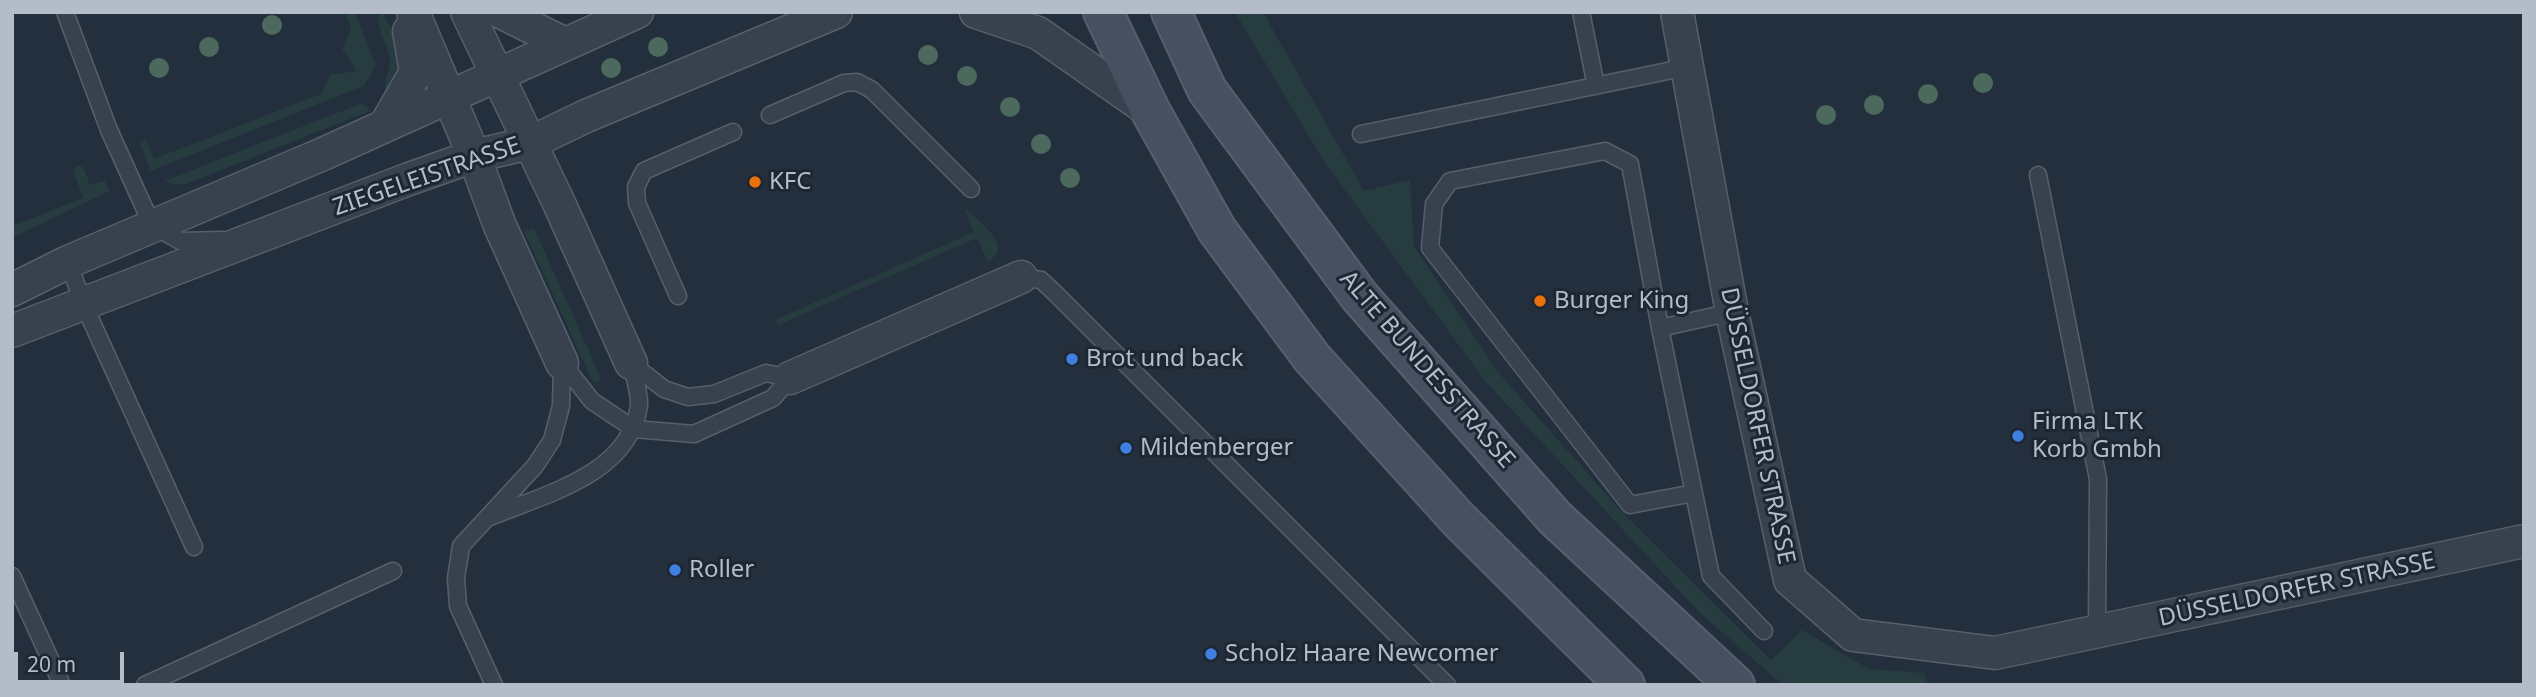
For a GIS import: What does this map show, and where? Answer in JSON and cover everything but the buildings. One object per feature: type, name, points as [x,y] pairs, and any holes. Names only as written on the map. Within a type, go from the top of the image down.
[{"type":"main road","points":[[1103,12],[1152,112],[1217,230],[1312,358],[1458,519],[1625,685]]},
{"type":"main road","name":"ALTE BUNDESSTRASSE","points":[[1171,12],[1208,90],[1360,297],[1555,518],[1735,685]]},
{"type":"street","points":[[385,126],[416,72],[406,12]]},
{"type":"street","points":[[413,12],[474,156],[500,226],[562,363]]},
{"type":"street","points":[[467,12],[631,363]]},
{"type":"street","points":[[501,12],[565,44]]},
{"type":"street","points":[[12,290],[68,262],[385,126],[637,12]]},
{"type":"street","name":"ZIEGELEISTRASSE","points":[[12,331],[474,156],[530,143],[586,116],[836,12]]},
{"type":"street","points":[[976,12],[1038,33],[1152,112]]},
{"type":"street","name":"DÜSSELDORFER STRASSE","points":[[1677,12],[1732,312],[1790,580],[1853,635],[1995,653],[2524,541]]},
{"type":"street","points":[[790,378],[1021,277]]},
{"type":"lane","points":[[65,12],[109,130],[152,225],[180,241],[220,241],[262,236]]},
{"type":"lane","points":[[1581,12],[1596,86]]},
{"type":"lane","points":[[1361,134],[1687,67]]},
{"type":"lane","points":[[770,115],[844,83],[857,82],[872,90],[971,189]]},
{"type":"lane","points":[[678,296],[637,203],[636,187],[644,171],[733,132]]},
{"type":"lane","points":[[1694,493],[1629,505],[1430,248],[1434,204],[1450,181],[1605,151],[1630,164],[1660,328],[1694,493],[1710,576],[1764,631]]},
{"type":"lane","points":[[2038,174],[2098,479],[2098,632]]},
{"type":"lane","points":[[68,262],[84,305],[194,547]]},
{"type":"lane","points":[[1021,277],[1041,280],[1447,685]]},
{"type":"lane","points":[[1660,328],[1732,312]]},
{"type":"lane","points":[[562,363],[592,401],[634,429],[694,434],[773,398],[790,378],[766,373],[715,394],[688,397],[664,389],[631,363]]},
{"type":"lane","points":[[494,685],[458,606],[456,578],[461,546],[535,466],[552,440],[561,406],[562,363]]},
{"type":"lane","points":[[484,520],[587,476],[615,455],[634,429],[639,403],[631,363]]},
{"type":"lane","points":[[145,685],[393,571]]},
{"type":"lane","points":[[12,576],[62,685]]},
{"type":"green space","points":[[345,12],[355,12],[376,65],[364,86],[150,171],[140,142],[146,140],[154,159],[321,94],[330,75],[357,71],[342,49],[351,28]]},
{"type":"green space","points":[[379,12],[383,12],[389,24],[398,55],[397,76],[387,99],[385,87],[390,61],[378,23]]},
{"type":"green space","points":[[1235,12],[1263,12],[1364,191],[1410,180],[1414,246],[1497,371],[1622,512],[1771,660],[1802,630],[1869,669],[1924,673],[1928,685],[1783,685],[1701,614],[1486,382],[1325,163]]},
{"type":"green space","points":[[360,104],[370,111],[186,184],[174,185],[164,181]]},
{"type":"green space","points":[[83,167],[90,185],[105,181],[109,191],[12,238],[12,226],[83,198],[73,169]]},
{"type":"green space","points":[[964,207],[987,229],[996,242],[997,253],[988,262],[977,238],[778,325],[775,320],[974,232]]},
{"type":"green space","points":[[534,228],[600,376],[596,383],[592,380],[524,231]]},
{"type":"place","name":"KFC","points":[[755,182]]},
{"type":"place","name":"Burger King","points":[[1540,301]]},
{"type":"place","name":"Brot und back","points":[[1072,359]]},
{"type":"place","name":"Firma LTK Korb Gmbh","points":[[2018,436]]},
{"type":"place","name":"Mildenberger","points":[[1126,448]]},
{"type":"place","name":"Roller","points":[[675,570]]},
{"type":"place","name":"Scholz Haare Newcomer","points":[[1211,654]]}]
